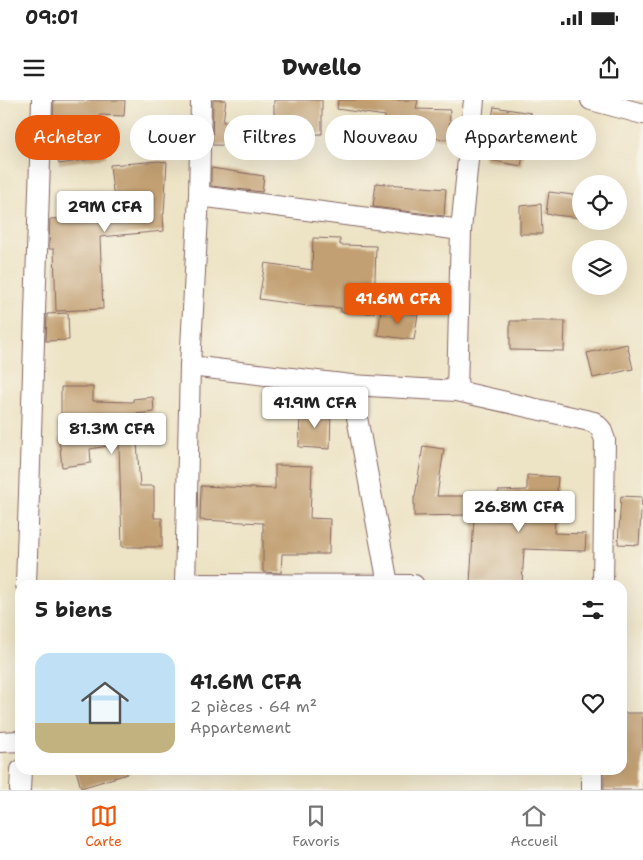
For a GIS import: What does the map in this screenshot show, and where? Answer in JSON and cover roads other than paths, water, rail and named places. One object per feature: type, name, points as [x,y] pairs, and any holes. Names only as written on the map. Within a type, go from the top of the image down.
[{"type":"street","points":[[26,580],[42,100]]},
{"type":"street","points":[[185,580],[190,366],[199,196],[201,100]]},
{"type":"street","points":[[457,391],[461,230],[474,100]]},
{"type":"street","points":[[591,100],[643,114]]},
{"type":"street","points":[[199,196],[461,230]]},
{"type":"street","points":[[190,366],[351,385],[457,391],[594,422],[601,429],[605,440],[603,580]]},
{"type":"street","points":[[351,385],[387,580]]},
{"type":"street","points":[[0,742],[15,741]]},
{"type":"street","points":[[20,790],[21,775]]},
{"type":"street","points":[[592,775],[592,790]]}]
